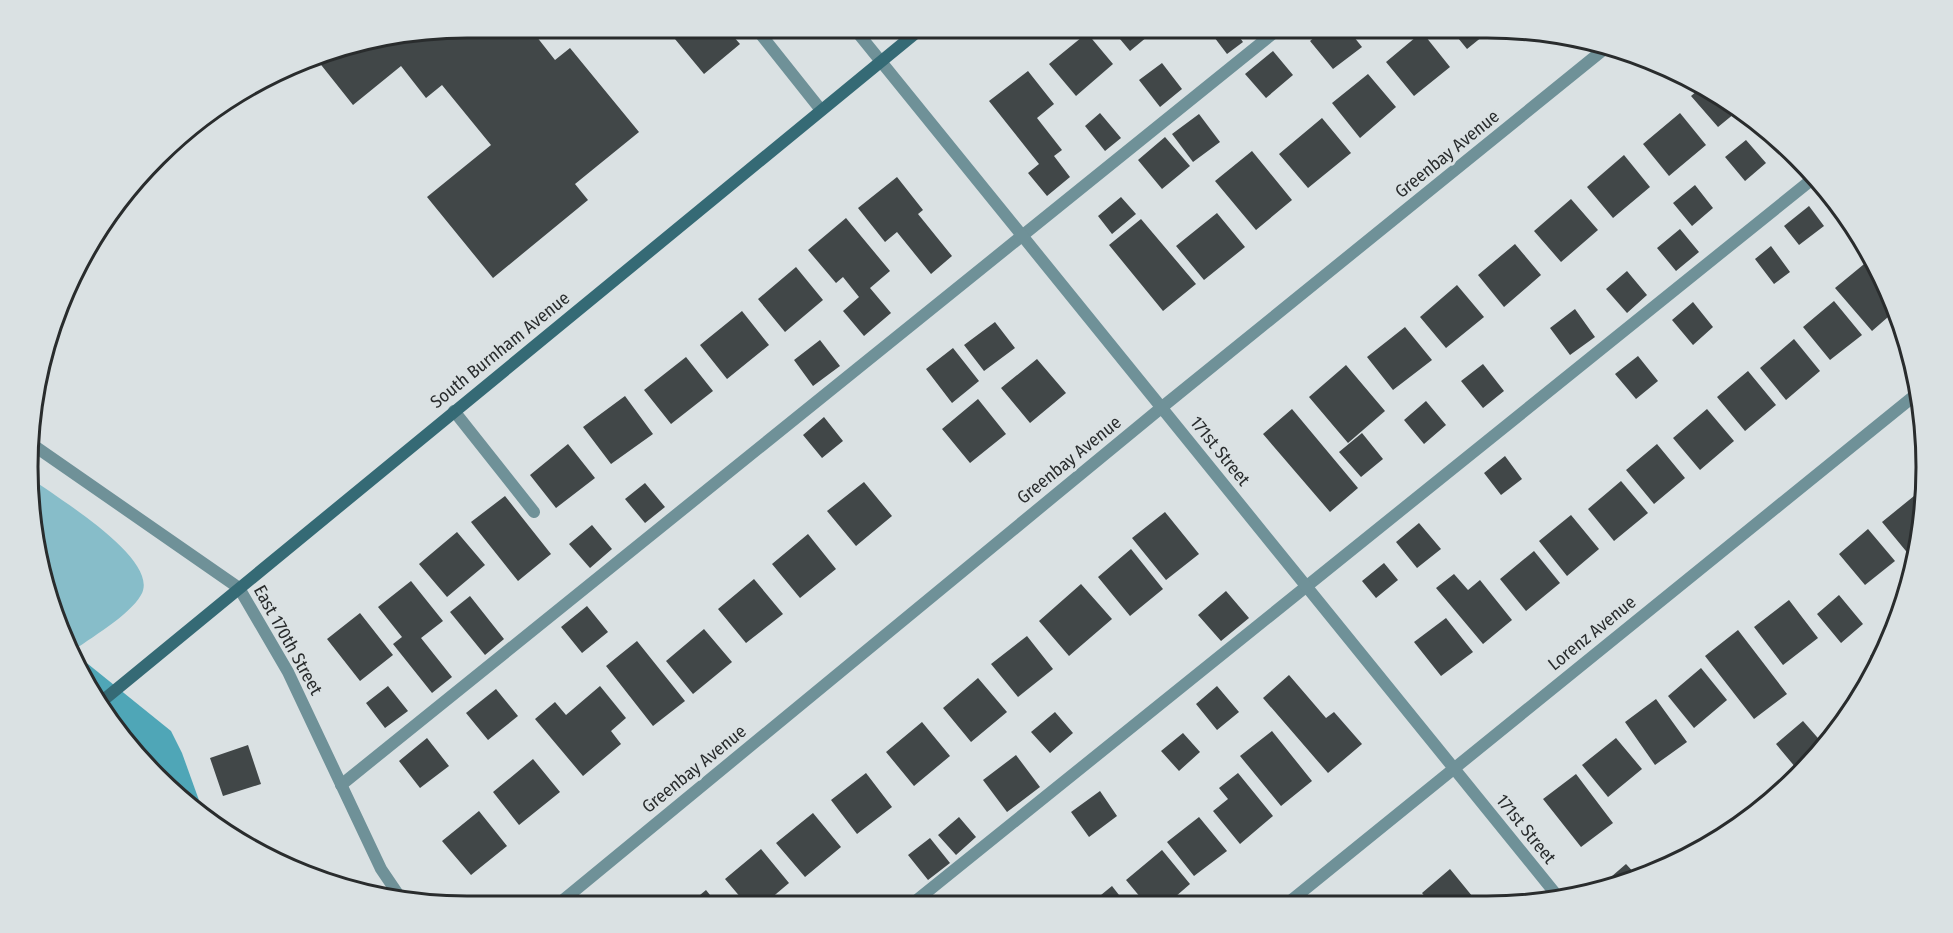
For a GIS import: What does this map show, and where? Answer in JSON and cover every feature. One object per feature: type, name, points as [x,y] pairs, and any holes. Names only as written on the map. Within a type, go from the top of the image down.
[{"type":"main road","name":"South Burnham Avenue","points":[[106,698],[909,38]]},
{"type":"street","points":[[764,38],[821,110]]},
{"type":"street","name":"171st Street","points":[[862,38],[1553,890]]},
{"type":"street","points":[[341,785],[1267,38]]},
{"type":"street","name":"Greenbay Avenue","points":[[568,896],[1161,408],[1600,53]]},
{"type":"street","points":[[922,896],[1808,183]]},
{"type":"street","name":"Lorenz Avenue","points":[[1297,896],[1910,399]]},
{"type":"street","points":[[454,411],[534,512]]},
{"type":"street","name":"East 170th Street","points":[[38,449],[239,588],[288,672],[381,869],[395,889]]},
{"type":"shaded area","points":[[38,483],[104,531],[136,565],[143,581],[141,595],[128,611],[78,647],[52,578],[41,522]]},
{"type":"shaded area","points":[[86,663],[171,731],[182,753],[200,803],[163,770],[126,728]]},
{"type":"building","points":[[438,38],[538,38],[555,60],[570,48],[639,132],[575,184],[588,200],[493,278],[427,197],[491,145],[442,85],[426,98],[401,66],[353,105],[320,63],[355,52],[411,41]]},
{"type":"building","points":[[674,38],[735,38],[740,44],[704,74]]},
{"type":"building","points":[[1081,38],[1091,38],[1113,64],[1076,96],[1049,64]]},
{"type":"building","points":[[1119,38],[1146,38],[1130,51]]},
{"type":"building","points":[[1215,38],[1240,38],[1243,42],[1227,54]]},
{"type":"building","points":[[1314,38],[1355,38],[1362,47],[1333,69],[1310,41]]},
{"type":"building","points":[[1415,38],[1427,38],[1450,67],[1414,96],[1386,62]]},
{"type":"building","points":[[1458,38],[1481,38],[1467,49]]},
{"type":"building","points":[[1273,51],[1293,75],[1266,98],[1245,74]]},
{"type":"building","points":[[1162,63],[1182,89],[1160,107],[1139,80]]},
{"type":"building","points":[[1028,71],[1054,104],[1037,118],[1062,150],[1054,156],[1070,177],[1047,196],[1028,173],[1039,164],[989,101]]},
{"type":"building","points":[[1368,74],[1396,107],[1360,138],[1332,103]]},
{"type":"building","points":[[1696,92],[1732,115],[1718,127],[1691,96]]},
{"type":"building","points":[[1100,113],[1121,138],[1105,151],[1085,126]]},
{"type":"building","points":[[1680,113],[1706,145],[1669,176],[1643,144]]},
{"type":"building","points":[[1199,114],[1220,142],[1193,162],[1172,134]]},
{"type":"building","points":[[1322,118],[1351,153],[1308,188],[1279,154]]},
{"type":"building","points":[[1165,137],[1190,166],[1162,189],[1138,160]]},
{"type":"building","points":[[1746,140],[1766,163],[1745,181],[1725,157]]},
{"type":"building","points":[[1252,151],[1292,200],[1256,230],[1215,181]]},
{"type":"building","points":[[1624,155],[1650,187],[1613,218],[1587,187]]},
{"type":"building","points":[[897,177],[923,210],[918,214],[952,256],[931,274],[897,232],[885,242],[858,208]]},
{"type":"building","points":[[1695,185],[1713,208],[1692,226],[1673,203]]},
{"type":"building","points":[[1121,197],[1136,214],[1112,234],[1098,216]]},
{"type":"building","points":[[1571,199],[1598,230],[1561,262],[1534,231]]},
{"type":"building","points":[[1809,206],[1824,226],[1799,245],[1784,226]]},
{"type":"building","points":[[1217,213],[1245,247],[1204,280],[1176,246]]},
{"type":"building","points":[[846,218],[890,271],[870,288],[891,313],[864,336],[843,311],[859,297],[843,277],[836,283],[808,250]]},
{"type":"building","points":[[1141,219],[1196,284],[1163,311],[1109,245]]},
{"type":"building","points":[[1680,229],[1699,252],[1676,271],[1657,248]]},
{"type":"building","points":[[1515,244],[1541,275],[1504,307],[1478,275]]},
{"type":"building","points":[[1771,246],[1790,272],[1774,284],[1755,259]]},
{"type":"building","points":[[1864,264],[1888,317],[1872,331],[1835,288]]},
{"type":"building","points":[[796,267],[823,300],[785,332],[758,299]]},
{"type":"building","points":[[1627,271],[1647,295],[1627,313],[1606,289]]},
{"type":"building","points":[[1457,285],[1484,317],[1446,348],[1420,317]]},
{"type":"building","points":[[1834,301],[1862,335],[1830,360],[1803,327]]},
{"type":"building","points":[[1693,302],[1713,327],[1693,345],[1672,320]]},
{"type":"building","points":[[1575,309],[1595,337],[1570,355],[1550,328]]},
{"type":"building","points":[[742,311],[769,345],[727,379],[700,345]]},
{"type":"building","points":[[995,322],[1015,348],[984,371],[964,345]]},
{"type":"building","points":[[1405,327],[1432,360],[1393,390],[1367,357]]},
{"type":"building","points":[[1794,339],[1820,371],[1786,400],[1760,368]]},
{"type":"building","points":[[820,340],[840,366],[813,386],[794,360]]},
{"type":"building","points":[[953,348],[979,381],[952,403],[926,369]]},
{"type":"building","points":[[1638,356],[1658,381],[1636,399],[1615,374]]},
{"type":"building","points":[[686,357],[713,391],[671,424],[644,390]]},
{"type":"building","points":[[1037,359],[1066,393],[1030,423],[1001,388]]},
{"type":"building","points":[[1483,364],[1504,391],[1483,408],[1461,381]]},
{"type":"building","points":[[1346,365],[1385,411],[1348,443],[1309,397]]},
{"type":"building","points":[[1748,371],[1776,405],[1745,431],[1717,397]]},
{"type":"building","points":[[625,396],[653,434],[611,464],[583,427]]},
{"type":"building","points":[[978,399],[1006,434],[970,463],[942,429]]},
{"type":"building","points":[[1426,401],[1446,425],[1424,444],[1404,420]]},
{"type":"building","points":[[1292,409],[1358,488],[1330,512],[1263,434]]},
{"type":"building","points":[[1707,409],[1734,441],[1700,470],[1673,438]]},
{"type":"building","points":[[824,417],[843,441],[822,458],[803,435]]},
{"type":"building","points":[[1362,433],[1383,459],[1361,477],[1339,452]]},
{"type":"building","points":[[568,444],[595,478],[556,508],[530,475]]},
{"type":"building","points":[[1657,444],[1685,478],[1654,504],[1626,470]]},
{"type":"building","points":[[1505,456],[1522,479],[1501,495],[1484,473]]},
{"type":"building","points":[[1621,481],[1648,513],[1614,541],[1588,509]]},
{"type":"building","points":[[864,482],[892,516],[856,546],[827,511]]},
{"type":"building","points":[[645,483],[665,507],[645,523],[625,499]]},
{"type":"building","points":[[505,496],[551,554],[518,581],[471,522]]},
{"type":"building","points":[[1914,496],[1915,497],[1907,552],[1882,522]]},
{"type":"building","points":[[1165,512],[1199,554],[1166,580],[1132,538]]},
{"type":"building","points":[[1571,515],[1599,549],[1567,576],[1539,541]]},
{"type":"building","points":[[1419,523],[1441,549],[1417,568],[1396,542]]},
{"type":"building","points":[[592,525],[612,549],[590,568],[569,544]]},
{"type":"building","points":[[1868,529],[1895,561],[1865,585],[1839,554]]},
{"type":"building","points":[[457,532],[485,565],[447,597],[419,564]]},
{"type":"building","points":[[808,534],[836,569],[800,598],[772,564]]},
{"type":"building","points":[[1131,549],[1163,589],[1130,616],[1098,577]]},
{"type":"building","points":[[1534,551],[1560,583],[1526,611],[1500,579]]},
{"type":"building","points":[[1384,563],[1398,580],[1376,598],[1362,581]]},
{"type":"building","points":[[1454,574],[1468,590],[1480,580],[1512,620],[1483,644],[1436,588]]},
{"type":"building","points":[[754,579],[783,614],[746,643],[718,609]]},
{"type":"building","points":[[411,581],[443,621],[421,638],[452,677],[432,693],[393,644],[402,637],[378,607]]},
{"type":"building","points":[[1081,584],[1112,619],[1069,656],[1039,621]]},
{"type":"building","points":[[1226,591],[1249,618],[1221,641],[1198,615]]},
{"type":"building","points":[[1839,595],[1863,624],[1841,643],[1817,614]]},
{"type":"building","points":[[470,596],[504,639],[485,655],[450,612]]},
{"type":"building","points":[[1789,600],[1818,638],[1783,665],[1754,627]]},
{"type":"building","points":[[587,606],[608,632],[582,653],[561,627]]},
{"type":"building","points":[[360,613],[393,655],[360,681],[327,639]]},
{"type":"building","points":[[1446,618],[1473,652],[1441,676],[1414,642]]},
{"type":"building","points":[[704,629],[732,662],[693,694],[666,661]]},
{"type":"building","points":[[1738,630],[1787,694],[1754,719],[1705,656]]},
{"type":"building","points":[[1027,636],[1053,669],[1018,697],[991,664]]},
{"type":"building","points":[[637,641],[685,701],[653,726],[606,666]]},
{"type":"building","points":[[1701,668],[1727,700],[1694,728],[1668,696]]},
{"type":"building","points":[[1289,675],[1326,718],[1334,712],[1362,744],[1328,773],[1263,698]]},
{"type":"building","points":[[978,678],[1007,712],[971,742],[943,708]]},
{"type":"building","points":[[388,686],[408,711],[385,728],[366,703]]},
{"type":"building","points":[[600,686],[626,718],[611,731],[621,744],[583,776],[535,719],[555,702],[566,715]]},
{"type":"building","points":[[1217,686],[1239,712],[1217,730],[1196,704]]},
{"type":"building","points":[[496,689],[518,716],[488,740],[466,713]]},
{"type":"building","points":[[1656,699],[1687,742],[1655,765],[1625,722]]},
{"type":"building","points":[[1055,712],[1073,733],[1050,753],[1031,732]]},
{"type":"building","points":[[1803,721],[1818,738],[1794,766],[1776,744]]},
{"type":"building","points":[[922,722],[950,756],[914,786],[886,752]]},
{"type":"building","points":[[1272,731],[1312,781],[1281,806],[1240,756]]},
{"type":"building","points":[[1183,733],[1200,752],[1179,771],[1161,751]]},
{"type":"building","points":[[427,738],[449,766],[420,788],[399,761]]},
{"type":"building","points":[[1616,738],[1642,769],[1608,797],[1582,765]]},
{"type":"building","points":[[248,745],[261,784],[223,796],[210,758]]},
{"type":"building","points":[[1016,755],[1040,787],[1007,812],[983,780]]},
{"type":"building","points":[[533,759],[560,792],[519,825],[493,792]]},
{"type":"building","points":[[866,773],[892,807],[857,834],[831,800]]},
{"type":"building","points":[[1238,773],[1273,816],[1240,844],[1213,811],[1228,799],[1219,788]]},
{"type":"building","points":[[1576,774],[1613,823],[1581,847],[1543,799]]},
{"type":"building","points":[[1100,791],[1117,816],[1089,837],[1071,812]]},
{"type":"building","points":[[479,811],[507,846],[471,875],[442,841]]},
{"type":"building","points":[[813,813],[841,847],[805,877],[776,843]]},
{"type":"building","points":[[959,817],[976,837],[956,855],[938,835]]},
{"type":"building","points":[[1199,817],[1227,851],[1194,876],[1167,842]]},
{"type":"building","points":[[930,838],[950,863],[928,880],[908,855]]},
{"type":"building","points":[[761,849],[789,883],[774,896],[739,896],[725,879]]},
{"type":"building","points":[[1162,850],[1190,884],[1176,896],[1139,896],[1126,880]]},
{"type":"building","points":[[1626,864],[1632,870],[1624,873],[1611,877]]},
{"type":"building","points":[[1450,869],[1472,896],[1424,896],[1422,893]]},
{"type":"building","points":[[1112,886],[1120,896],[1100,896]]},
{"type":"building","points":[[706,890],[711,896],[699,896]]}]
